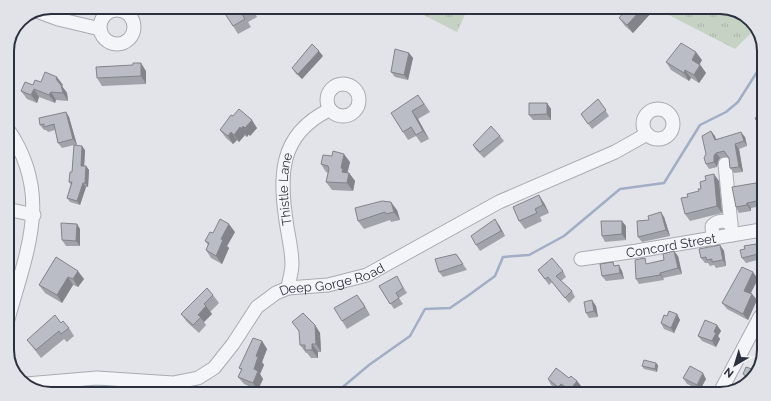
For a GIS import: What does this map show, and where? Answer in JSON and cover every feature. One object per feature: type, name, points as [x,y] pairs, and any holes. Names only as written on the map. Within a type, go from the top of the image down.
[{"type":"street","points":[[46,15],[100,29]]},
{"type":"street","name":"Thistle Lane","points":[[288,288],[292,264],[284,213],[282,182],[283,168],[292,143],[300,130],[317,116],[329,110]]},
{"type":"street","name":"Deep Gorge Road","points":[[35,383],[98,378],[173,383],[198,378],[214,368],[264,300],[276,292],[288,288],[328,286],[367,275],[499,202],[535,188],[616,152],[647,134]]},
{"type":"street","points":[[14,138],[18,143],[31,177],[34,215],[25,260],[14,298]]},
{"type":"street","points":[[724,164],[732,229]]},
{"type":"street","points":[[14,211],[34,215]]},
{"type":"street","name":"Concord Street","points":[[581,259],[713,239],[732,229],[757,230]]},
{"type":"street","points":[[723,387],[757,323]]},
{"type":"green space","points":[[422,14],[465,14],[457,32]]},
{"type":"green space","points":[[667,14],[725,14],[740,20],[752,32],[735,49]]},
{"type":"building","points":[[225,14],[242,14],[245,19],[233,26]]},
{"type":"building","points":[[622,14],[637,14],[627,25],[619,18]]},
{"type":"building","points":[[681,43],[696,52],[692,60],[700,65],[694,75],[685,70],[684,73],[666,62]]},
{"type":"building","points":[[312,44],[319,51],[298,74],[292,68]]},
{"type":"building","points":[[395,49],[409,53],[404,75],[391,72]]},
{"type":"building","points":[[133,63],[141,63],[141,76],[97,78],[96,67],[133,65]]},
{"type":"building","points":[[45,72],[57,77],[56,79],[61,85],[63,93],[51,92],[49,95],[34,89],[31,95],[21,91],[25,82],[33,85],[35,80],[41,82]]},
{"type":"building","points":[[418,95],[424,104],[412,111],[423,131],[416,135],[411,127],[403,132],[391,113]]},
{"type":"building","points":[[598,99],[606,110],[588,124],[581,114]]},
{"type":"building","points":[[529,103],[547,103],[547,114],[529,115]]},
{"type":"building","points":[[239,109],[252,120],[245,128],[243,126],[241,129],[240,127],[234,135],[231,132],[228,136],[220,130],[231,115],[233,116]]},
{"type":"building","points":[[66,112],[73,139],[58,143],[54,124],[44,127],[44,124],[40,125],[39,118]]},
{"type":"building","points":[[491,126],[500,136],[480,152],[473,145]]},
{"type":"building","points":[[711,131],[715,140],[741,132],[744,141],[735,144],[739,167],[730,168],[729,158],[724,151],[716,153],[714,156],[714,162],[706,164],[704,158],[706,154],[702,136]]},
{"type":"building","points":[[74,145],[82,146],[81,166],[86,166],[85,183],[83,183],[77,201],[67,198],[72,182],[69,182],[70,172],[72,172]]},
{"type":"building","points":[[333,151],[344,154],[341,168],[343,169],[342,172],[349,173],[347,183],[326,182],[329,169],[328,166],[321,164],[323,155],[332,156]]},
{"type":"building","points":[[714,174],[717,206],[685,214],[681,198],[688,197],[687,194],[699,191],[698,189],[701,189],[700,182],[706,180],[705,176]]},
{"type":"building","points":[[757,183],[757,201],[736,207],[732,187]]},
{"type":"building","points":[[539,195],[543,205],[535,209],[537,213],[519,221],[513,207]]},
{"type":"building","points":[[382,201],[391,202],[394,212],[386,214],[385,212],[358,221],[355,208]]},
{"type":"building","points":[[661,212],[666,230],[638,237],[637,221],[649,220],[648,216]]},
{"type":"building","points":[[220,219],[229,224],[221,239],[223,240],[216,256],[206,250],[209,243],[205,241],[210,232],[213,233]]},
{"type":"building","points":[[495,219],[501,231],[476,245],[471,236]]},
{"type":"building","points":[[601,221],[622,221],[622,234],[602,236]]},
{"type":"building","points":[[61,223],[77,224],[76,241],[62,240]]},
{"type":"building","points":[[756,244],[757,254],[742,258],[740,250],[745,249],[744,246]]},
{"type":"building","points":[[720,245],[723,260],[712,262],[712,259],[707,260],[706,257],[701,258],[699,249]]},
{"type":"building","points":[[674,251],[678,268],[660,273],[660,275],[636,279],[635,260],[645,258],[646,264],[664,260],[663,254]]},
{"type":"building","points":[[456,254],[463,264],[439,272],[435,259]]},
{"type":"building","points":[[56,257],[78,271],[73,279],[68,277],[57,295],[39,285]]},
{"type":"building","points":[[552,258],[563,271],[556,276],[572,291],[565,298],[548,277],[545,279],[538,270]]},
{"type":"building","points":[[613,262],[614,266],[619,265],[620,273],[602,276],[600,264]]},
{"type":"building","points":[[742,267],[753,272],[744,291],[752,294],[743,314],[722,303]]},
{"type":"building","points":[[397,276],[403,288],[396,293],[399,298],[390,304],[379,286]]},
{"type":"building","points":[[207,288],[213,295],[204,304],[206,306],[198,315],[201,317],[193,325],[181,314]]},
{"type":"building","points":[[357,295],[365,307],[342,321],[334,308]]},
{"type":"building","points":[[592,300],[594,311],[586,313],[584,302]]},
{"type":"building","points":[[669,311],[677,314],[671,328],[661,323],[664,315],[667,316]]},
{"type":"building","points":[[303,313],[315,325],[316,344],[312,344],[312,350],[305,350],[305,345],[300,345],[299,331],[292,322]]},
{"type":"building","points":[[55,315],[61,323],[63,321],[69,328],[61,334],[59,331],[36,350],[27,340]]},
{"type":"building","points":[[705,320],[717,325],[714,332],[716,333],[712,341],[698,336]]},
{"type":"building","points":[[253,338],[262,341],[256,356],[258,357],[254,369],[258,371],[253,383],[238,377],[242,369],[239,368]]},
{"type":"building","points":[[644,360],[656,363],[655,369],[642,366]]},
{"type":"building","points":[[690,366],[703,373],[697,385],[683,378]]},
{"type":"building","points":[[746,367],[752,369],[746,376],[743,374]]},
{"type":"building","points":[[556,368],[569,378],[571,376],[577,381],[572,387],[566,387],[561,384],[558,387],[548,379]]},
{"type":"waterway","points":[[343,387],[369,365],[410,336],[425,309],[450,308],[495,276],[503,257],[529,255],[564,236],[620,189],[664,183],[700,125],[726,112],[738,102],[757,72]]}]
